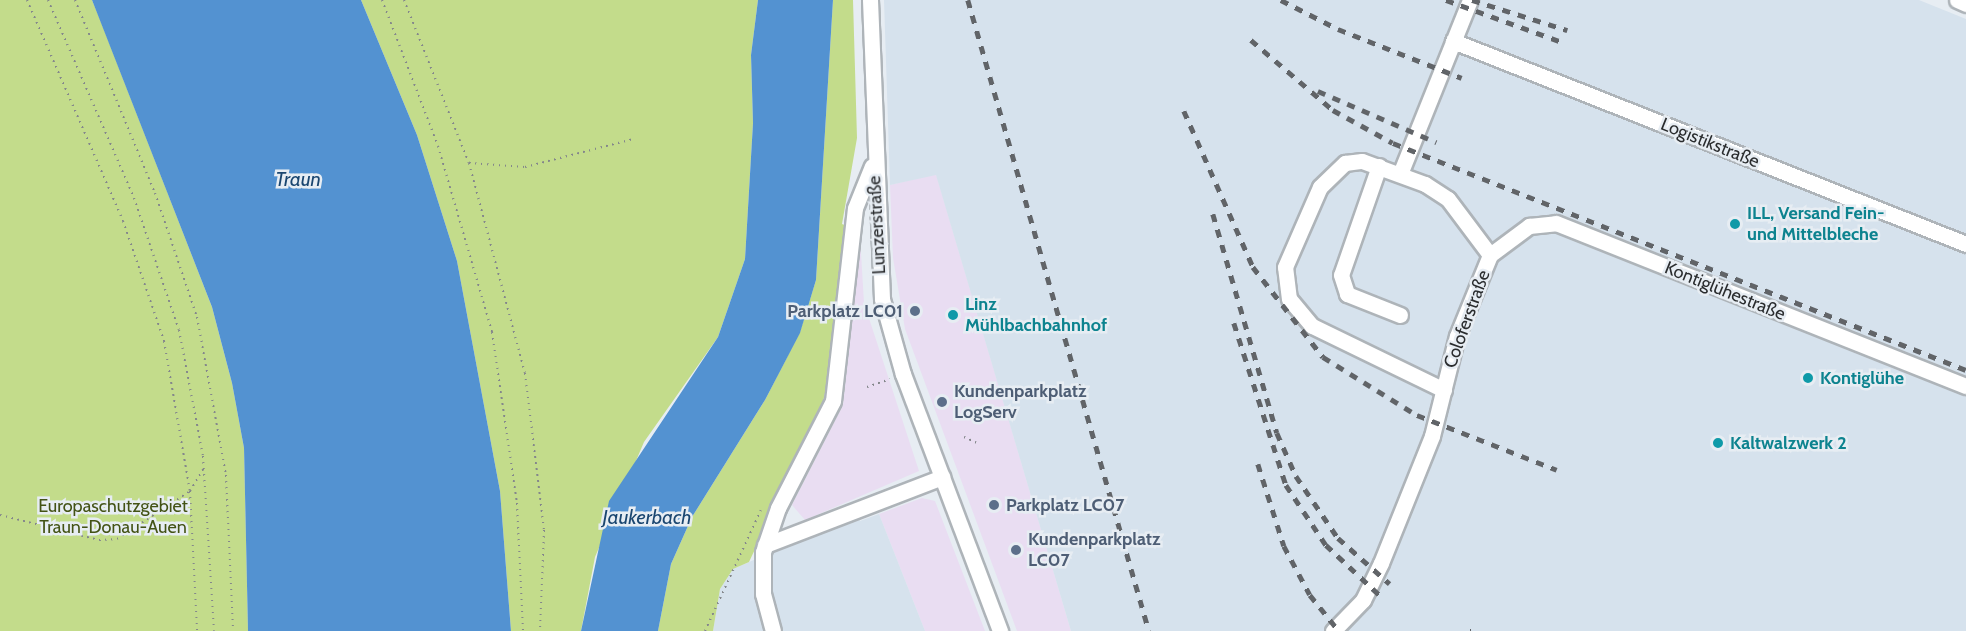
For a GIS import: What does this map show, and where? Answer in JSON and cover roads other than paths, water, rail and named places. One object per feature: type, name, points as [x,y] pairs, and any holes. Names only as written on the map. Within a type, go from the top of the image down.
[{"type":"street","name":"Lunzerstraße","points":[[870,0],[874,160],[882,299],[942,477],[1000,631]]},
{"type":"street","points":[[1444,390],[1312,326],[1298,312],[1284,283],[1285,267],[1331,172],[1362,161],[1400,174],[1470,0]]},
{"type":"street","points":[[1957,0],[1966,4]]},
{"type":"street","name":"Logistikstraße","points":[[1453,41],[1966,244]]},
{"type":"street","points":[[773,631],[763,552],[832,401],[855,208],[874,160]]},
{"type":"street","points":[[1379,166],[1341,275],[1347,294],[1400,315]]},
{"type":"street","name":"Coloferstraße","points":[[1333,631],[1363,600],[1376,574],[1432,436],[1456,336],[1490,255],[1448,200],[1400,174]]},
{"type":"street","name":"Kontiglühestraße","points":[[1490,255],[1528,226],[1556,223],[1966,386]]},
{"type":"street","points":[[763,552],[942,477]]},
{"type":"water","name":"Traun","points":[[92,0],[361,0],[417,135],[457,261],[500,491],[511,631],[248,631],[244,448],[232,383],[212,307]]},
{"type":"water","name":"Jaukerbach","points":[[758,0],[833,0],[816,280],[800,333],[765,400],[692,517],[671,564],[658,631],[581,631],[609,501],[718,337],[745,259],[753,123],[751,55]]},
{"type":"railway","points":[[968,0],[1149,631]]},
{"type":"railway","points":[[1281,0],[1338,29],[1462,78]]},
{"type":"railway","points":[[1446,0],[1562,42]]},
{"type":"railway","points":[[1472,0],[1567,30]]},
{"type":"railway","points":[[1251,40],[1333,110],[1393,143],[1966,370]]},
{"type":"railway","points":[[1318,91],[1436,142]]},
{"type":"railway","points":[[1184,111],[1253,267],[1323,357],[1417,415],[1557,470]]},
{"type":"railway","points":[[1213,214],[1277,433],[1296,476],[1338,538],[1390,584]]},
{"type":"railway","points":[[1234,323],[1286,485],[1326,545],[1384,599]]},
{"type":"railway","points":[[1258,464],[1284,546],[1310,595],[1339,631]]},
{"type":"place","name":"ILL, Versand Fein- und Mittelbleche","points":[[1735,224]]},
{"type":"place","name":"Parkplatz LC01","points":[[915,311]]},
{"type":"place","name":"Linz Mühlbachbahnhof","points":[[953,315]]},
{"type":"place","name":"Kontiglühe","points":[[1808,378]]},
{"type":"place","name":"Kundenparkplatz LogServ","points":[[942,402]]},
{"type":"place","name":"Kaltwalzwerk 2","points":[[1718,443]]},
{"type":"place","name":"Parkplatz LC07","points":[[994,505]]},
{"type":"place","name":"Kundenparkplatz LC07","points":[[1016,550]]},
{"type":"park label","name":"Europaschutzgebiet Traun-Donau-Auen","points":[[113,517]]}]
